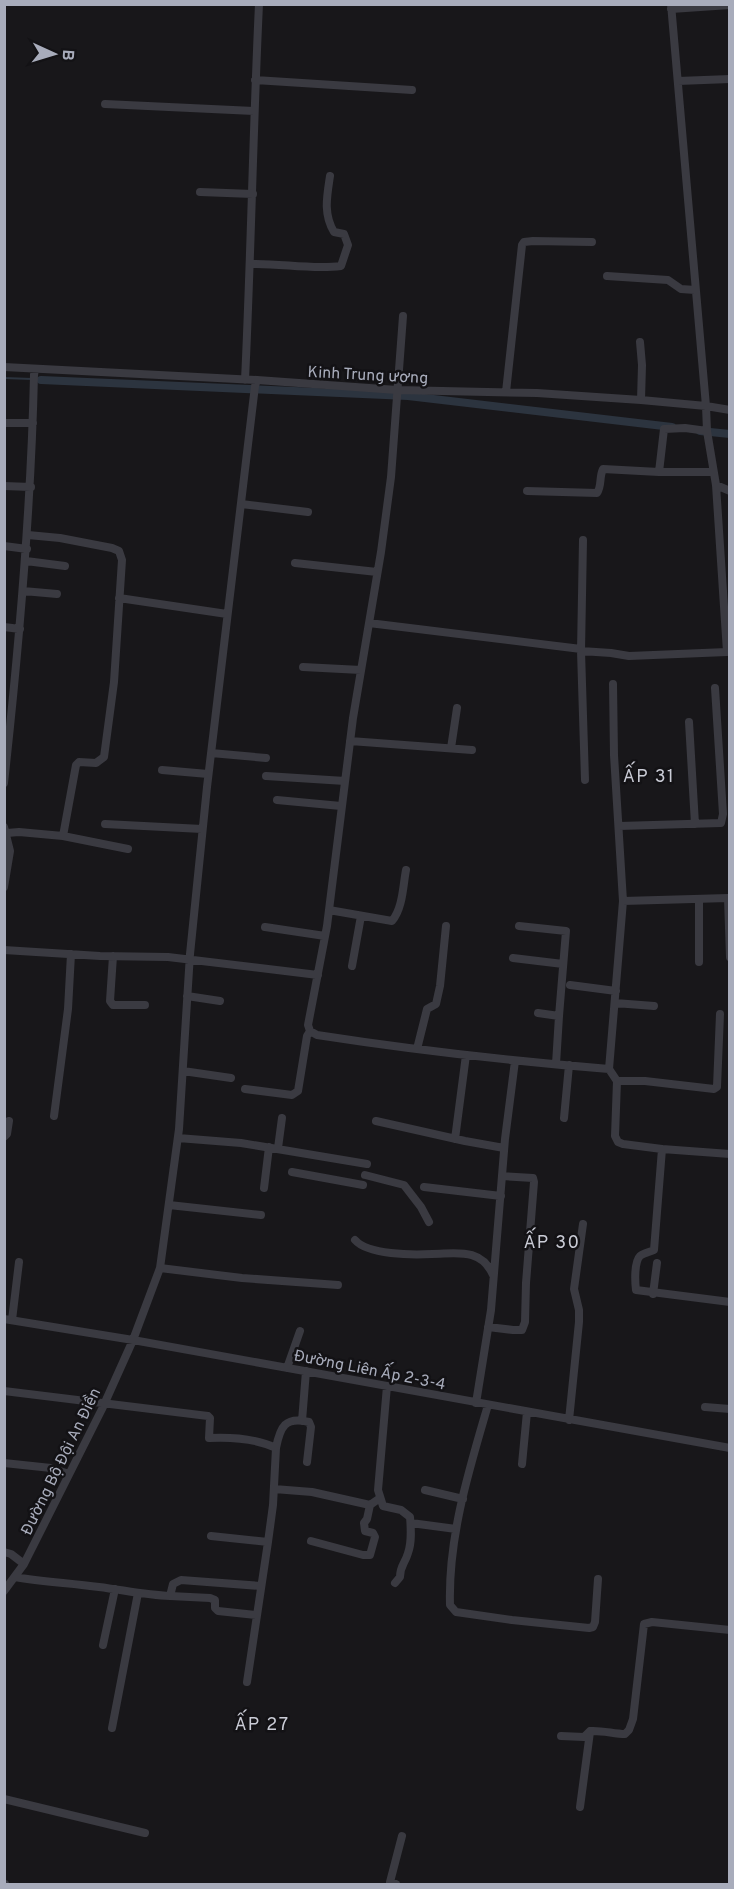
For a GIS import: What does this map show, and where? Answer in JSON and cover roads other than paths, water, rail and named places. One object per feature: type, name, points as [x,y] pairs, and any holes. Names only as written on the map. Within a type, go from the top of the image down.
[{"type":"street","points":[[245,380],[259,4]]},
{"type":"street","points":[[369,623],[629,656],[726,652],[716,485],[712,472],[707,431],[671,7],[729,5]]},
{"type":"street","points":[[678,81],[729,79]]},
{"type":"street","points":[[255,80],[412,90]]},
{"type":"street","points":[[105,104],[254,111]]},
{"type":"street","points":[[251,264],[341,266],[348,245],[344,234],[334,232],[328,223],[327,198],[330,176]]},
{"type":"street","points":[[200,192],[253,194]]},
{"type":"street","points":[[506,392],[522,245],[524,242],[533,241],[592,242]]},
{"type":"street","points":[[607,276],[668,280],[681,289],[695,290]]},
{"type":"street","points":[[402,316],[391,477],[350,741],[329,910],[308,1025],[310,1031],[317,1035],[515,1061],[609,1068]]},
{"type":"street","points":[[640,342],[641,400]]},
{"type":"street","name":"Kinh Trung ương","points":[[4,367],[34,376],[245,380],[255,386],[398,392],[506,392],[641,400],[729,410]]},
{"type":"street","points":[[4,783],[27,549],[34,376]]},
{"type":"street","name":"Đường Bộ Đội An Điền","points":[[4,1591],[24,1564],[105,1403],[133,1340],[160,1268],[178,1138],[189,960],[202,829],[255,386]]},
{"type":"street","points":[[4,423],[33,423]]},
{"type":"street","points":[[659,472],[664,429],[685,428],[707,431]]},
{"type":"street","points":[[527,491],[597,493],[600,489],[600,475],[603,469],[712,472]]},
{"type":"street","points":[[716,485],[729,491]]},
{"type":"street","points":[[4,486],[31,488]]},
{"type":"street","points":[[241,504],[308,512]]},
{"type":"street","points":[[28,535],[60,538],[112,548],[119,551],[122,560],[114,682],[104,757],[96,763],[79,762],[76,765],[63,836]]},
{"type":"street","points":[[583,540],[581,650],[585,780]]},
{"type":"street","points":[[4,546],[27,549]]},
{"type":"street","points":[[26,561],[65,566]]},
{"type":"street","points":[[295,563],[377,572]]},
{"type":"street","points":[[23,591],[57,594]]},
{"type":"street","points":[[119,598],[227,614]]},
{"type":"street","points":[[4,627],[20,629]]},
{"type":"street","points":[[303,667],[361,670]]},
{"type":"street","points":[[614,684],[614,755],[623,901],[609,1068],[617,1081],[615,1136],[618,1142],[623,1144],[729,1154]]},
{"type":"street","points":[[4,687],[14,688]]},
{"type":"street","points":[[619,825],[721,823],[723,814],[715,688]]},
{"type":"street","points":[[452,748],[457,708]]},
{"type":"street","points":[[689,722],[695,824]]},
{"type":"street","points":[[350,741],[472,750]]},
{"type":"street","points":[[211,753],[266,758]]},
{"type":"street","points":[[162,771],[208,774]]},
{"type":"street","points":[[266,776],[345,781]]},
{"type":"street","points":[[277,800],[341,806]]},
{"type":"street","points":[[105,824],[202,829]]},
{"type":"street","points":[[4,887],[10,851],[6,830],[63,836],[128,849]]},
{"type":"street","points":[[329,910],[392,921],[396,917],[400,903],[406,870]]},
{"type":"street","points":[[623,901],[728,898],[729,957]]},
{"type":"street","points":[[699,900],[699,962]]},
{"type":"street","points":[[352,966],[361,916]]},
{"type":"street","points":[[417,1049],[427,1009],[436,1004],[446,926]]},
{"type":"street","points":[[519,926],[566,931],[556,1064]]},
{"type":"street","points":[[265,927],[325,936]]},
{"type":"street","points":[[4,950],[168,957],[318,975]]},
{"type":"street","points":[[54,1116],[68,1008],[71,954]]},
{"type":"street","points":[[113,956],[110,1001],[113,1005],[145,1005]]},
{"type":"street","points":[[513,958],[563,964]]},
{"type":"street","points":[[570,985],[616,991]]},
{"type":"street","points":[[187,996],[220,1000]]},
{"type":"street","points":[[615,1003],[654,1006]]},
{"type":"street","points":[[538,1014],[560,1016]]},
{"type":"street","points":[[617,1081],[645,1081],[714,1089],[717,1087],[720,1014]]},
{"type":"street","points":[[244,1089],[292,1095],[298,1090],[307,1036],[310,1031]]},
{"type":"street","points":[[455,1139],[466,1055]]},
{"type":"street","points":[[476,1403],[494,1276],[504,1148],[515,1061]]},
{"type":"street","points":[[564,1118],[569,1065]]},
{"type":"street","points":[[183,1071],[231,1078]]},
{"type":"street","points":[[278,1148],[282,1118]]},
{"type":"street","points":[[4,1137],[9,1121]]},
{"type":"street","points":[[376,1121],[504,1148]]},
{"type":"street","points":[[178,1138],[278,1148],[367,1164]]},
{"type":"street","points":[[264,1188],[269,1147]]},
{"type":"street","points":[[662,1149],[654,1250],[638,1257],[636,1290],[729,1302]]},
{"type":"street","points":[[292,1172],[363,1185]]},
{"type":"street","points":[[365,1175],[404,1185],[429,1222]]},
{"type":"street","points":[[488,1327],[522,1330],[525,1322],[534,1182],[533,1178],[502,1176]]},
{"type":"street","points":[[424,1187],[501,1196]]},
{"type":"street","points":[[169,1205],[261,1215]]},
{"type":"street","points":[[569,1420],[579,1322],[574,1289],[583,1224]]},
{"type":"street","points":[[355,1240],[360,1247],[372,1250],[469,1254],[484,1260],[494,1276]]},
{"type":"street","points":[[8,1320],[20,1262]]},
{"type":"street","points":[[653,1294],[657,1263]]},
{"type":"street","points":[[160,1268],[242,1278],[338,1285]]},
{"type":"street","name":"Đường Liên Ấp 2-3-4","points":[[8,1320],[133,1340],[729,1448]]},
{"type":"street","points":[[287,1368],[300,1331]]},
{"type":"street","points":[[302,1421],[306,1371]]},
{"type":"street","points":[[387,1386],[378,1490],[382,1506],[401,1510],[410,1517],[411,1523],[409,1552],[400,1567],[400,1577],[395,1583]]},
{"type":"street","points":[[4,1391],[208,1416],[210,1418],[209,1438],[220,1437],[265,1443],[276,1448]]},
{"type":"street","points":[[488,1405],[456,1529],[449,1582],[450,1605],[456,1612],[591,1628],[595,1622],[598,1579]]},
{"type":"street","points":[[705,1407],[729,1409]]},
{"type":"street","points":[[522,1464],[527,1412]]},
{"type":"street","points":[[247,1682],[268,1542],[276,1448],[278,1437],[285,1424],[290,1421],[310,1423],[307,1461]]},
{"type":"street","points":[[4,1463],[51,1468],[69,1474]]},
{"type":"street","points":[[274,1489],[312,1492],[370,1505]]},
{"type":"street","points":[[425,1490],[463,1499]]},
{"type":"street","points":[[310,1541],[370,1555],[375,1537],[373,1533],[365,1530],[364,1525],[370,1505],[380,1498]]},
{"type":"street","points":[[411,1523],[456,1529]]},
{"type":"street","points":[[211,1536],[268,1542]]},
{"type":"street","points":[[4,1552],[11,1554],[24,1564]]},
{"type":"street","points":[[15,1577],[138,1593],[210,1598],[214,1600],[218,1611],[256,1615]]},
{"type":"street","points":[[170,1596],[173,1584],[182,1580],[261,1586]]},
{"type":"street","points":[[103,1645],[115,1589]]},
{"type":"street","points":[[112,1728],[138,1593]]},
{"type":"street","points":[[561,1736],[584,1737],[590,1731],[603,1730],[619,1734],[629,1731],[633,1719],[644,1624],[652,1622],[729,1630]]},
{"type":"street","points":[[580,1807],[590,1731]]},
{"type":"street","points":[[4,1799],[145,1833]]},
{"type":"street","points":[[396,1884],[390,1882],[402,1836]]},
{"type":"waterway","points":[[4,378],[32,379]]},
{"type":"waterway","points":[[41,380],[408,396],[672,427]]},
{"type":"waterway","points":[[700,431],[730,434]]},
{"type":"district","name":"ẤP 31","points":[[649,776]]},
{"type":"district","name":"ẤP 30","points":[[552,1242]]},
{"type":"district","name":"ẤP 27","points":[[262,1724]]}]
